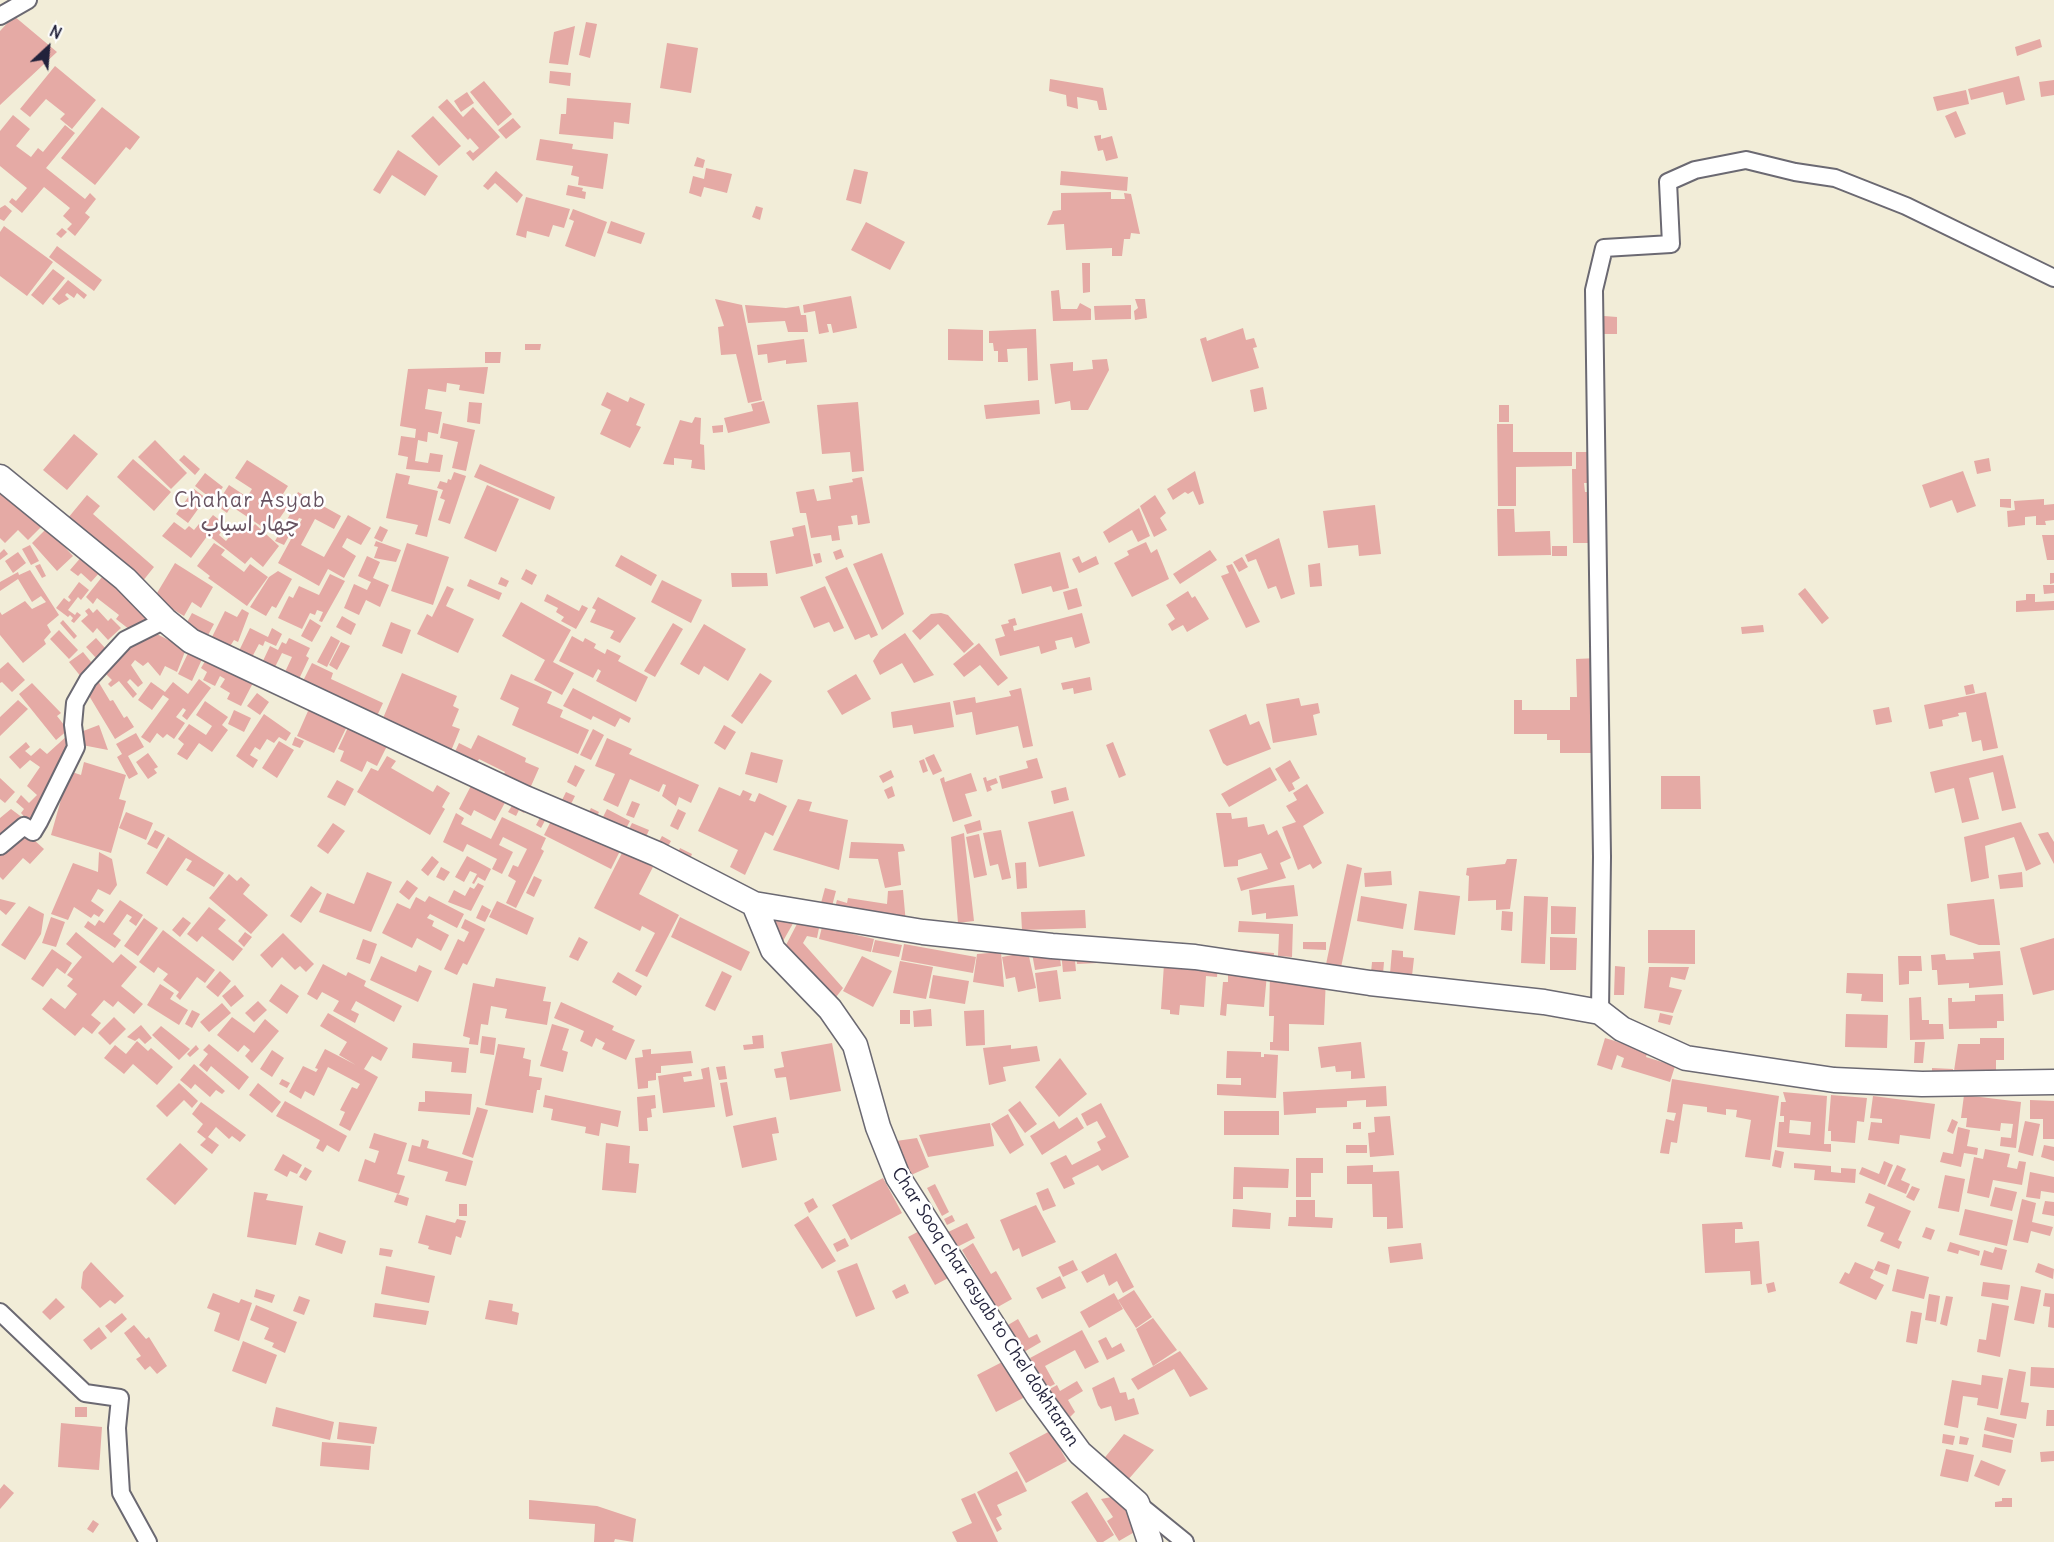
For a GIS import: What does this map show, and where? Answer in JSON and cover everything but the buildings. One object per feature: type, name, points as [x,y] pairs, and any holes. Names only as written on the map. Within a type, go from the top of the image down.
[{"type":"street","points":[[0,16],[28,0]]},
{"type":"street","points":[[1600,1012],[1602,833],[1594,290],[1604,248],[1671,244],[1668,183],[1695,170],[1746,160],[1795,172],[1835,178],[1906,206],[2054,278]]},
{"type":"street","points":[[0,477],[125,579],[165,620],[191,641],[525,798],[657,854],[753,904],[923,932],[1052,946],[1195,957],[1370,983],[1544,1002],[1600,1012],[1622,1029],[1686,1058],[1834,1080],[1922,1084],[2054,1082]]},
{"type":"street","points":[[0,846],[24,826],[33,832],[39,822],[76,747],[73,725],[75,703],[88,680],[125,640],[165,620]]},
{"type":"street","name":"Char Sooq char asyab to Chel dokhtaran","points":[[753,904],[773,950],[830,1009],[855,1045],[878,1127],[898,1177],[1008,1350],[1080,1453],[1137,1503]]},
{"type":"street","points":[[0,1312],[85,1393],[120,1398],[117,1428],[121,1493],[148,1542]]},
{"type":"street","points":[[1137,1503],[1150,1542]]},
{"type":"street","points":[[1137,1503],[1185,1542]]},
{"type":"district","name":"Chahar Asyab چهار اسیاب","points":[[250,513]]}]
